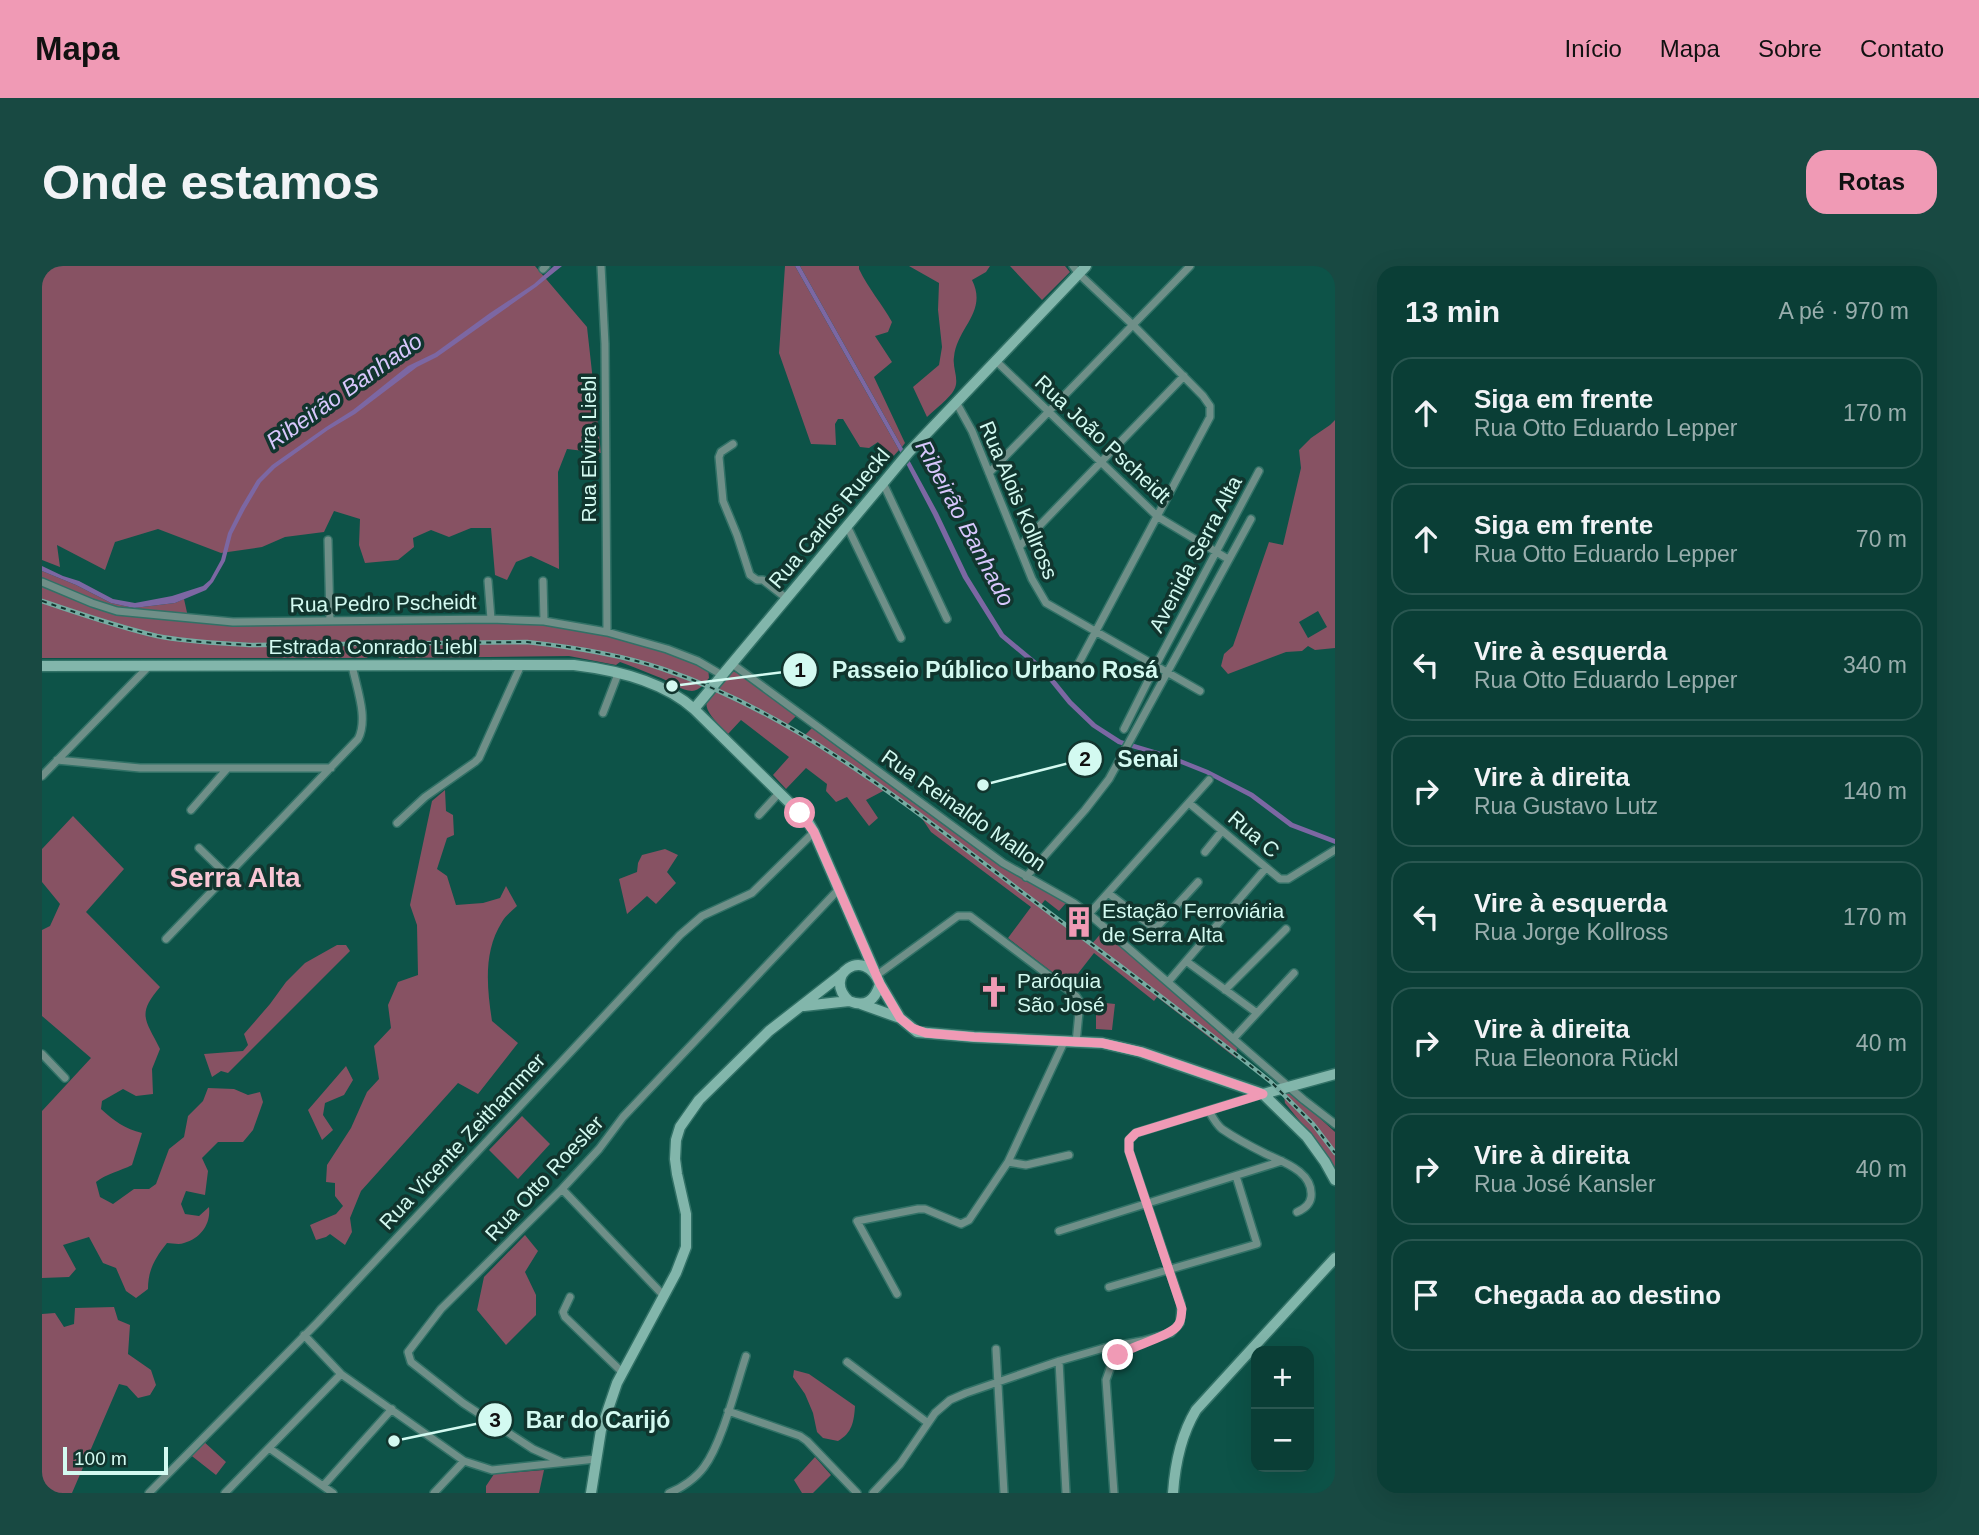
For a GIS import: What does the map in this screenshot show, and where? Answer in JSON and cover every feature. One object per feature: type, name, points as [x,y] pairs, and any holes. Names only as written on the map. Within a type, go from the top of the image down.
[{"type":"main road","name":"Rua Carlos Rueckl","points":[[694,709],[899,463],[1080,269]]},
{"type":"main road","name":"Estrada Conrado Liebl","points":[[42,666],[574,665],[618,674],[668,690],[694,709],[807,820],[877,976],[900,1018]]},
{"type":"main road","points":[[591,1493],[604,1419],[622,1372],[680,1265],[687,1241],[687,1214],[675,1159],[680,1126],[699,1100],[775,1025],[852,966],[860,957],[861,939]]},
{"type":"main road","points":[[852,966],[864,965],[877,976],[876,996],[860,1004]]},
{"type":"main road","points":[[842,974],[840,989],[849,1001]]},
{"type":"main road","points":[[800,1007],[849,1001],[900,1018],[917,1032],[1102,1043],[1141,1052],[1263,1094],[1307,1138],[1335,1180]]},
{"type":"main road","points":[[1263,1094],[1335,1073]]},
{"type":"main road","points":[[1173,1493],[1181,1443],[1196,1410],[1335,1258]]},
{"type":"street","name":"Rua Elvira Liebl","points":[[601,266],[605,344],[607,632]]},
{"type":"street","points":[[989,473],[1190,266]]},
{"type":"street","points":[[1073,674],[1210,417],[1210,406],[1184,376],[1080,269]]},
{"type":"street","name":"Rua João Pscheidt","points":[[995,360],[1158,517],[1228,559]]},
{"type":"street","points":[[1019,547],[1184,376]]},
{"type":"street","name":"Rua Alois Kollross","points":[[956,402],[972,431],[1036,587],[1046,603],[1200,691]]},
{"type":"street","points":[[733,444],[721,452],[719,457],[723,501],[750,575],[757,580],[763,580],[786,598]]},
{"type":"street","name":"Avenida Serra Alta","points":[[1124,729],[1259,471]]},
{"type":"street","points":[[883,483],[947,619]]},
{"type":"street","name":"Avenida Serra Alta","points":[[1026,877],[1109,779],[1251,519]]},
{"type":"street","points":[[847,526],[901,638]]},
{"type":"street","points":[[328,540],[330,621]]},
{"type":"street","points":[[488,581],[491,619]]},
{"type":"street","points":[[543,581],[544,621]]},
{"type":"street","name":"Rua Pedro Pscheidt","points":[[42,582],[117,611],[233,622],[491,619],[544,621],[607,632],[667,649],[698,661],[722,675]]},
{"type":"street","name":"Rua Reinaldo Mallon","points":[[731,663],[982,848],[1089,914],[1335,1124]]},
{"type":"street","points":[[166,939],[358,739],[362,729],[361,715],[352,665]]},
{"type":"street","points":[[397,822],[425,797],[479,758],[522,665]]},
{"type":"street","points":[[42,776],[148,667]]},
{"type":"street","points":[[603,713],[618,674]]},
{"type":"street","points":[[57,760],[140,768],[331,768]]},
{"type":"street","points":[[191,810],[226,770]]},
{"type":"street","points":[[1089,914],[1209,780]]},
{"type":"street","points":[[759,815],[780,792]]},
{"type":"street","name":"Rua C","points":[[1189,803],[1280,879],[1288,879],[1335,850]]},
{"type":"street","points":[[1205,852],[1222,831]]},
{"type":"street","name":"Rua Vicente Zeithammer","points":[[149,1493],[304,1335],[680,935],[702,916],[752,893],[814,832]]},
{"type":"street","points":[[199,848],[228,876]]},
{"type":"street","points":[[1168,982],[1266,868]]},
{"type":"street","points":[[1108,892],[1155,929],[1198,882]]},
{"type":"street","name":"Rua Otto Roesler","points":[[562,1462],[533,1449],[463,1403],[411,1362],[408,1352],[441,1309],[562,1189],[624,1117],[839,889]]},
{"type":"street","points":[[877,976],[958,916],[970,916],[1076,996],[1080,1002],[1076,1043]]},
{"type":"street","points":[[1225,990],[1286,929]]},
{"type":"street","points":[[1186,961],[1257,1013]]},
{"type":"street","points":[[1234,1038],[1294,973]]},
{"type":"street","points":[[897,1294],[857,1222],[918,1209],[925,1209],[961,1224],[969,1220],[1008,1161],[1063,1042]]},
{"type":"street","points":[[44,1060],[65,1078]]},
{"type":"street","points":[[873,1493],[900,1464],[928,1423],[950,1400],[1059,1362],[1113,1346],[1154,1338],[1171,1333],[1177,1328],[1181,1318],[1181,1304],[1129,1151],[1129,1140],[1136,1133],[1263,1094]]},
{"type":"street","points":[[1209,1111],[1221,1128],[1297,1170],[1310,1184],[1310,1201],[1305,1208],[1297,1212]]},
{"type":"street","points":[[1008,1161],[1026,1165],[1069,1155]]},
{"type":"street","points":[[1059,1231],[1282,1161]]},
{"type":"street","points":[[1109,1287],[1257,1244],[1236,1175]]},
{"type":"street","points":[[562,1189],[664,1296]]},
{"type":"street","points":[[570,1297],[563,1312],[565,1317],[622,1372]]},
{"type":"street","points":[[304,1335],[341,1374],[464,1461],[492,1470],[596,1459]]},
{"type":"street","points":[[1114,1493],[1106,1380],[1110,1366],[1118,1355],[1154,1338]]},
{"type":"street","points":[[996,1349],[1004,1493]]},
{"type":"street","points":[[669,1493],[704,1467],[713,1451],[746,1356]]},
{"type":"street","points":[[847,1362],[928,1423]]},
{"type":"street","points":[[1059,1362],[1066,1493]]},
{"type":"street","points":[[225,1493],[341,1374]]},
{"type":"street","points":[[323,1486],[392,1409]]},
{"type":"street","points":[[728,1411],[800,1436],[857,1493]]},
{"type":"street","points":[[269,1448],[333,1493]]},
{"type":"street","points":[[434,1493],[464,1461]]},
{"type":"shaded area","points":[[42,266],[535,266],[587,327],[601,453],[567,449],[558,472],[559,569],[531,556],[516,562],[507,580],[495,575],[491,528],[471,528],[449,537],[431,530],[413,538],[414,547],[398,560],[365,563],[359,545],[360,519],[334,511],[324,532],[285,537],[262,547],[221,553],[158,529],[115,542],[105,570],[57,545],[60,567],[42,560]]},
{"type":"shaded area","points":[[554,266],[562,266],[437,357],[417,367],[355,414],[275,468],[261,482],[245,509],[232,534],[225,561],[206,590],[175,603],[134,608],[111,603],[42,571],[42,566],[113,599],[135,603],[172,596],[203,586],[210,580],[221,560],[228,533],[241,507],[257,480],[272,465],[353,410],[408,366],[435,353],[534,284]]},
{"type":"shaded area","points":[[785,266],[795,266],[899,450],[890,460],[878,442],[869,448],[860,447],[843,419],[838,419],[835,424],[836,445],[811,444],[779,353]]},
{"type":"shaded area","points":[[795,266],[800,266],[938,513],[968,576],[1004,634],[1046,669],[1072,701],[1096,724],[1121,740],[1208,770],[1253,793],[1293,823],[1335,839],[1335,844],[1290,827],[1250,797],[1206,774],[1166,758],[1118,744],[1092,727],[1068,704],[1042,672],[1000,637],[963,578],[899,450]]},
{"type":"shaded area","points":[[800,266],[859,266],[892,322],[888,332],[875,336],[892,362],[874,377],[905,443],[902,447]]},
{"type":"shaded area","points":[[909,266],[990,266],[986,272],[972,280],[976,301],[974,311],[956,346],[956,386],[949,397],[927,417],[913,387],[939,365],[942,347],[938,310],[939,283]]},
{"type":"shaded area","points":[[1010,266],[1065,266],[1070,272],[1042,300]]},
{"type":"shaded area","points":[[1335,420],[1335,648],[1315,650],[1308,646],[1302,651],[1286,652],[1228,674],[1221,666],[1224,654],[1233,646],[1269,542],[1283,545],[1301,468],[1299,450]],"holes":[[[1318,611],[1327,627],[1308,638],[1299,622]]]},
{"type":"shaded area","points":[[42,571],[111,603],[134,608],[175,603],[184,599],[188,617],[233,622],[544,621],[667,649],[708,667],[709,678],[700,688],[688,691],[620,662],[616,665],[569,656],[399,658],[396,654],[372,653],[367,658],[42,658]]},
{"type":"shaded area","points":[[730,671],[739,673],[796,716],[786,726],[804,736],[812,728],[996,863],[1066,903],[1059,911],[1045,900],[1040,906],[1091,945],[1103,931],[1237,1047],[1236,1058],[1157,997],[1154,1001],[1094,953],[1069,985],[1008,938],[1031,907],[931,832],[921,817],[885,790],[866,800],[878,818],[869,826],[847,797],[836,802],[826,791],[827,784],[806,768],[786,789],[773,775],[789,757],[741,720],[728,734],[707,708],[706,702],[713,689]]},
{"type":"shaded area","points":[[445,790],[446,811],[453,815],[454,835],[447,838],[437,869],[447,876],[456,905],[483,903],[500,898],[506,886],[517,906],[505,918],[496,934],[489,958],[488,983],[492,1021],[518,1043],[478,1094],[458,1083],[361,1191],[350,1218],[352,1232],[345,1245],[330,1234],[316,1240],[310,1225],[336,1214],[343,1206],[335,1196],[335,1183],[326,1182],[327,1165],[351,1128],[367,1092],[379,1079],[374,1046],[391,1028],[388,1005],[398,982],[418,975],[417,925],[410,905],[432,801]]},
{"type":"shaded area","points":[[73,816],[124,869],[86,912],[160,987],[146,1011],[148,1024],[160,1049],[152,1069],[153,1094],[136,1096],[123,1089],[102,1101],[101,1109],[110,1117],[125,1127],[142,1133],[132,1165],[96,1182],[100,1197],[113,1204],[134,1189],[149,1189],[156,1184],[169,1149],[184,1137],[188,1116],[203,1101],[208,1088],[234,1089],[248,1095],[260,1092],[263,1102],[253,1130],[243,1142],[218,1142],[202,1158],[208,1171],[205,1195],[186,1191],[181,1204],[185,1214],[199,1216],[209,1207],[204,1230],[190,1241],[180,1244],[167,1243],[153,1264],[148,1289],[136,1298],[126,1291],[116,1268],[103,1263],[89,1237],[63,1245],[76,1269],[69,1277],[42,1278],[42,1111],[91,1058],[42,1016],[42,930],[50,926],[60,904],[42,882],[42,849]]},
{"type":"shaded area","points":[[665,849],[678,855],[667,872],[676,883],[656,904],[647,896],[627,914],[619,879],[637,872],[642,855]]},
{"type":"shaded area","points":[[337,945],[346,945],[350,951],[228,1073],[221,1071],[212,1077],[204,1054],[243,1051],[248,1045],[244,1034],[286,982],[305,963]]},
{"type":"shaded area","points":[[1096,1002],[1115,1004],[1112,1030],[1096,1029]]},
{"type":"shaded area","points":[[346,1066],[353,1080],[344,1095],[325,1103],[323,1115],[333,1130],[322,1140],[308,1110]]},
{"type":"shaded area","points":[[1290,1091],[1335,1132],[1335,1170],[1320,1146],[1285,1103],[1284,1096]]},
{"type":"shaded area","points":[[522,1116],[550,1144],[518,1179],[489,1150]]},
{"type":"shaded area","points":[[525,1235],[538,1251],[525,1272],[536,1295],[536,1315],[506,1345],[477,1310],[484,1277]]},
{"type":"shaded area","points":[[114,1307],[118,1320],[130,1325],[128,1354],[151,1370],[156,1385],[150,1395],[138,1398],[127,1386],[119,1384],[72,1493],[42,1493],[42,1314],[55,1313],[64,1327],[74,1324],[75,1308]]},
{"type":"shaded area","points":[[794,1370],[809,1374],[855,1406],[851,1427],[838,1441],[823,1438],[817,1432],[805,1394],[793,1377]]},
{"type":"shaded area","points":[[202,1440],[226,1462],[216,1475],[188,1453]]},
{"type":"shaded area","points":[[815,1457],[831,1475],[813,1493],[802,1493],[794,1480]]},
{"type":"shaded area","points":[[544,1470],[539,1493],[486,1493],[486,1486],[494,1474]]},
{"type":"railway","points":[[42,601],[142,632],[203,642],[249,645],[527,642],[561,646],[646,664],[713,688],[808,738],[941,830],[1271,1082],[1313,1124],[1335,1153]]},
{"type":"place","name":"Passeio Público Urbano Rosá","points":[[672,686]]},
{"type":"place","name":"Senai","points":[[983,785]]},
{"type":"place","name":"Estação Ferroviária de Serra Alta","points":[[1079,922]]},
{"type":"place","name":"Paróquia São José","points":[[994,992]]},
{"type":"place","name":"Bar do Carijó","points":[[394,1441]]},
{"type":"district","name":"Serra Alta","points":[[235,877]]},
{"type":"route","points":[[800,813],[814,832],[880,984],[900,1018],[917,1032],[1102,1043],[1141,1052],[1263,1094],[1130,1137],[1129,1151],[1182,1309],[1180,1323],[1171,1333],[1134,1346],[1118,1355]]},
{"type":"water label","name":"Ribeirão Banhado","points":[[344,391]]},
{"type":"water label","name":"Ribeirão Banhado","points":[[965,523]]}]
